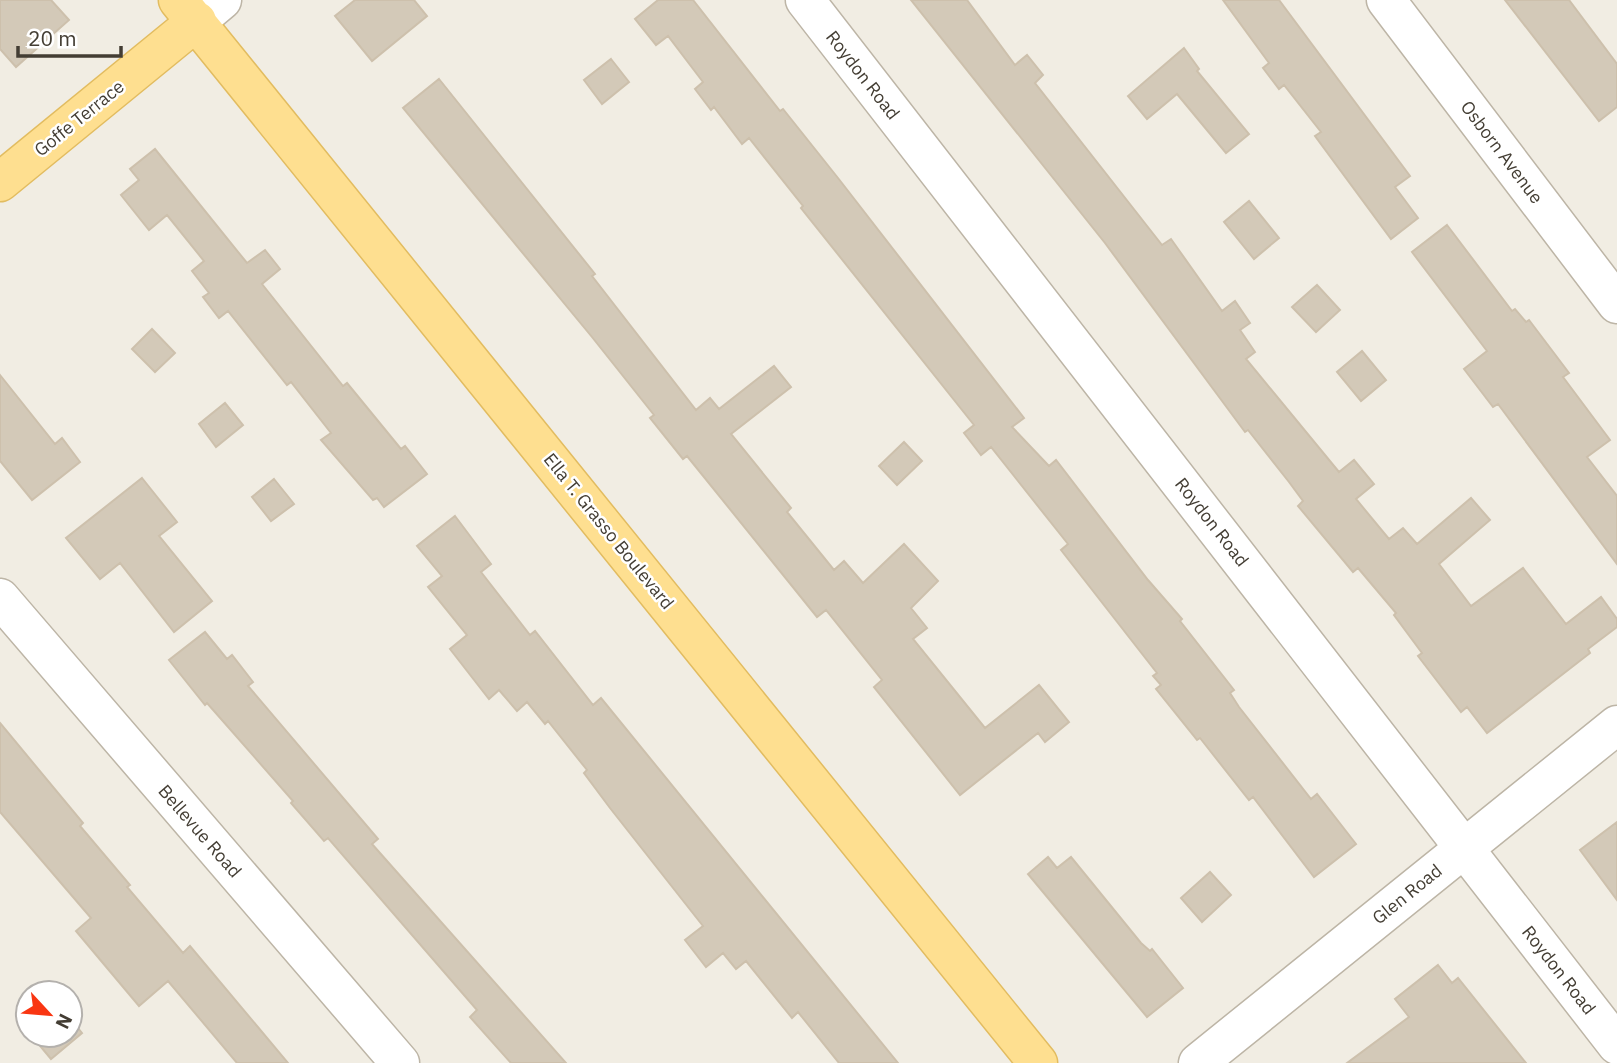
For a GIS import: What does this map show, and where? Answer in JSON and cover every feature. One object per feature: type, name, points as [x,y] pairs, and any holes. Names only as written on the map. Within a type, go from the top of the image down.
[{"type":"main road","name":"Goffe Terrace","points":[[0,182],[199,7]]},
{"type":"main road","name":"Ella T. Grasso Boulevard","points":[[199,7],[1038,1063]]},
{"type":"street","name":"Roydon Road","points":[[805,0],[1617,1045]]},
{"type":"street","name":"Osborn Avenue","points":[[1386,0],[1617,304]]},
{"type":"street","name":"Bellevue Road","points":[[0,598],[400,1063]]},
{"type":"street","name":"Glen Road","points":[[1198,1063],[1617,725]]},
{"type":"building","points":[[0,0],[51,0],[69,20],[16,67],[0,49]]},
{"type":"building","points":[[355,0],[414,0],[427,16],[372,61],[335,16]]},
{"type":"building","points":[[658,0],[693,0],[780,111],[783,109],[838,178],[1024,418],[1012,427],[1049,466],[1056,460],[1148,580],[1182,619],[1180,621],[1234,690],[1230,693],[1239,707],[1311,799],[1317,794],[1356,844],[1314,877],[1253,797],[1249,800],[1200,738],[1197,740],[1156,689],[1161,685],[1153,676],[1157,673],[1061,550],[1068,544],[991,447],[981,455],[964,433],[974,425],[801,208],[803,206],[749,138],[742,144],[714,107],[711,110],[695,89],[703,82],[668,36],[656,45],[635,19]]},
{"type":"building","points":[[911,0],[967,0],[1015,65],[1027,55],[1043,75],[1035,83],[1162,245],[1171,239],[1222,311],[1235,301],[1250,323],[1240,330],[1255,352],[1246,359],[1339,472],[1354,460],[1374,484],[1356,499],[1389,539],[1403,528],[1417,544],[1471,498],[1490,520],[1439,564],[1471,606],[1523,568],[1566,624],[1601,597],[1617,619],[1617,627],[1588,649],[1590,653],[1487,733],[1467,707],[1461,712],[1418,656],[1422,653],[1394,615],[1396,613],[1358,568],[1353,572],[1298,506],[1303,501],[1289,482],[1248,430],[1245,432],[1105,243]]},
{"type":"building","points":[[1223,0],[1279,0],[1410,176],[1395,187],[1418,218],[1391,239],[1315,136],[1321,132],[1284,85],[1279,89],[1263,68],[1269,63]]},
{"type":"building","points":[[1505,0],[1569,0],[1617,64],[1617,107],[1599,121]]},
{"type":"building","points":[[1184,48],[1199,69],[1197,71],[1249,134],[1226,153],[1177,94],[1147,119],[1128,96]]},
{"type":"building","points":[[611,59],[629,82],[602,104],[584,80]]},
{"type":"building","points":[[439,79],[595,274],[592,276],[696,410],[710,398],[719,409],[774,366],[791,387],[731,434],[791,508],[787,512],[834,570],[844,561],[863,583],[904,544],[938,581],[911,608],[927,628],[913,639],[985,728],[1039,685],[1069,722],[1045,742],[1038,733],[960,795],[874,687],[882,680],[826,610],[817,617],[687,456],[683,459],[650,418],[654,415],[592,337],[403,108]]},
{"type":"building","points":[[155,149],[247,263],[265,250],[280,269],[262,284],[343,386],[347,383],[401,449],[405,446],[427,474],[384,507],[377,498],[373,500],[321,440],[331,433],[291,382],[287,385],[228,311],[219,318],[203,297],[209,293],[192,271],[204,261],[167,215],[149,230],[121,195],[139,180],[130,169]]},
{"type":"building","points":[[1249,201],[1279,238],[1254,259],[1224,222]]},
{"type":"building","points":[[1447,225],[1512,311],[1515,309],[1526,322],[1529,320],[1569,373],[1563,377],[1610,440],[1587,457],[1617,496],[1617,564],[1498,404],[1493,407],[1464,369],[1487,351],[1412,252]]},
{"type":"building","points":[[1317,285],[1340,310],[1316,332],[1292,307]]},
{"type":"building","points":[[152,329],[175,353],[155,372],[132,349]]},
{"type":"building","points":[[1362,351],[1386,380],[1361,401],[1337,372]]},
{"type":"building","points":[[0,375],[55,444],[62,438],[80,462],[32,500],[0,461]]},
{"type":"building","points":[[225,403],[243,425],[216,447],[199,424]]},
{"type":"building","points":[[904,442],[922,461],[897,485],[879,466]]},
{"type":"building","points":[[142,478],[177,522],[159,536],[212,601],[174,632],[120,563],[100,579],[66,538]]},
{"type":"building","points":[[274,479],[294,504],[271,521],[252,497]]},
{"type":"building","points":[[455,516],[491,564],[481,572],[530,635],[535,631],[593,705],[601,698],[898,1063],[839,1063],[798,1012],[792,1018],[746,961],[736,969],[723,953],[706,967],[685,940],[703,926],[610,808],[584,773],[587,770],[548,721],[545,724],[527,702],[517,711],[499,690],[489,699],[450,649],[467,635],[428,587],[442,576],[417,546]]},
{"type":"building","points":[[205,632],[227,659],[232,655],[253,682],[248,686],[378,839],[372,844],[566,1063],[511,1063],[470,1017],[477,1010],[328,838],[324,841],[291,803],[293,801],[207,703],[205,705],[169,660]]},
{"type":"building","points":[[0,723],[83,823],[80,826],[130,885],[127,887],[183,953],[190,946],[288,1063],[237,1063],[168,981],[139,1006],[76,931],[91,918],[0,812]]},
{"type":"building","points":[[1617,822],[1617,900],[1580,850]]},
{"type":"building","points":[[1048,857],[1057,868],[1071,857],[1141,943],[1150,951],[1152,949],[1183,988],[1147,1017],[1028,874]]},
{"type":"building","points":[[1210,872],[1231,895],[1202,922],[1181,898]]},
{"type":"building","points":[[1438,965],[1452,983],[1458,978],[1526,1063],[1347,1063],[1409,1017],[1395,999]]},
{"type":"building","points":[[43,1049],[63,1049],[51,1059]]}]
